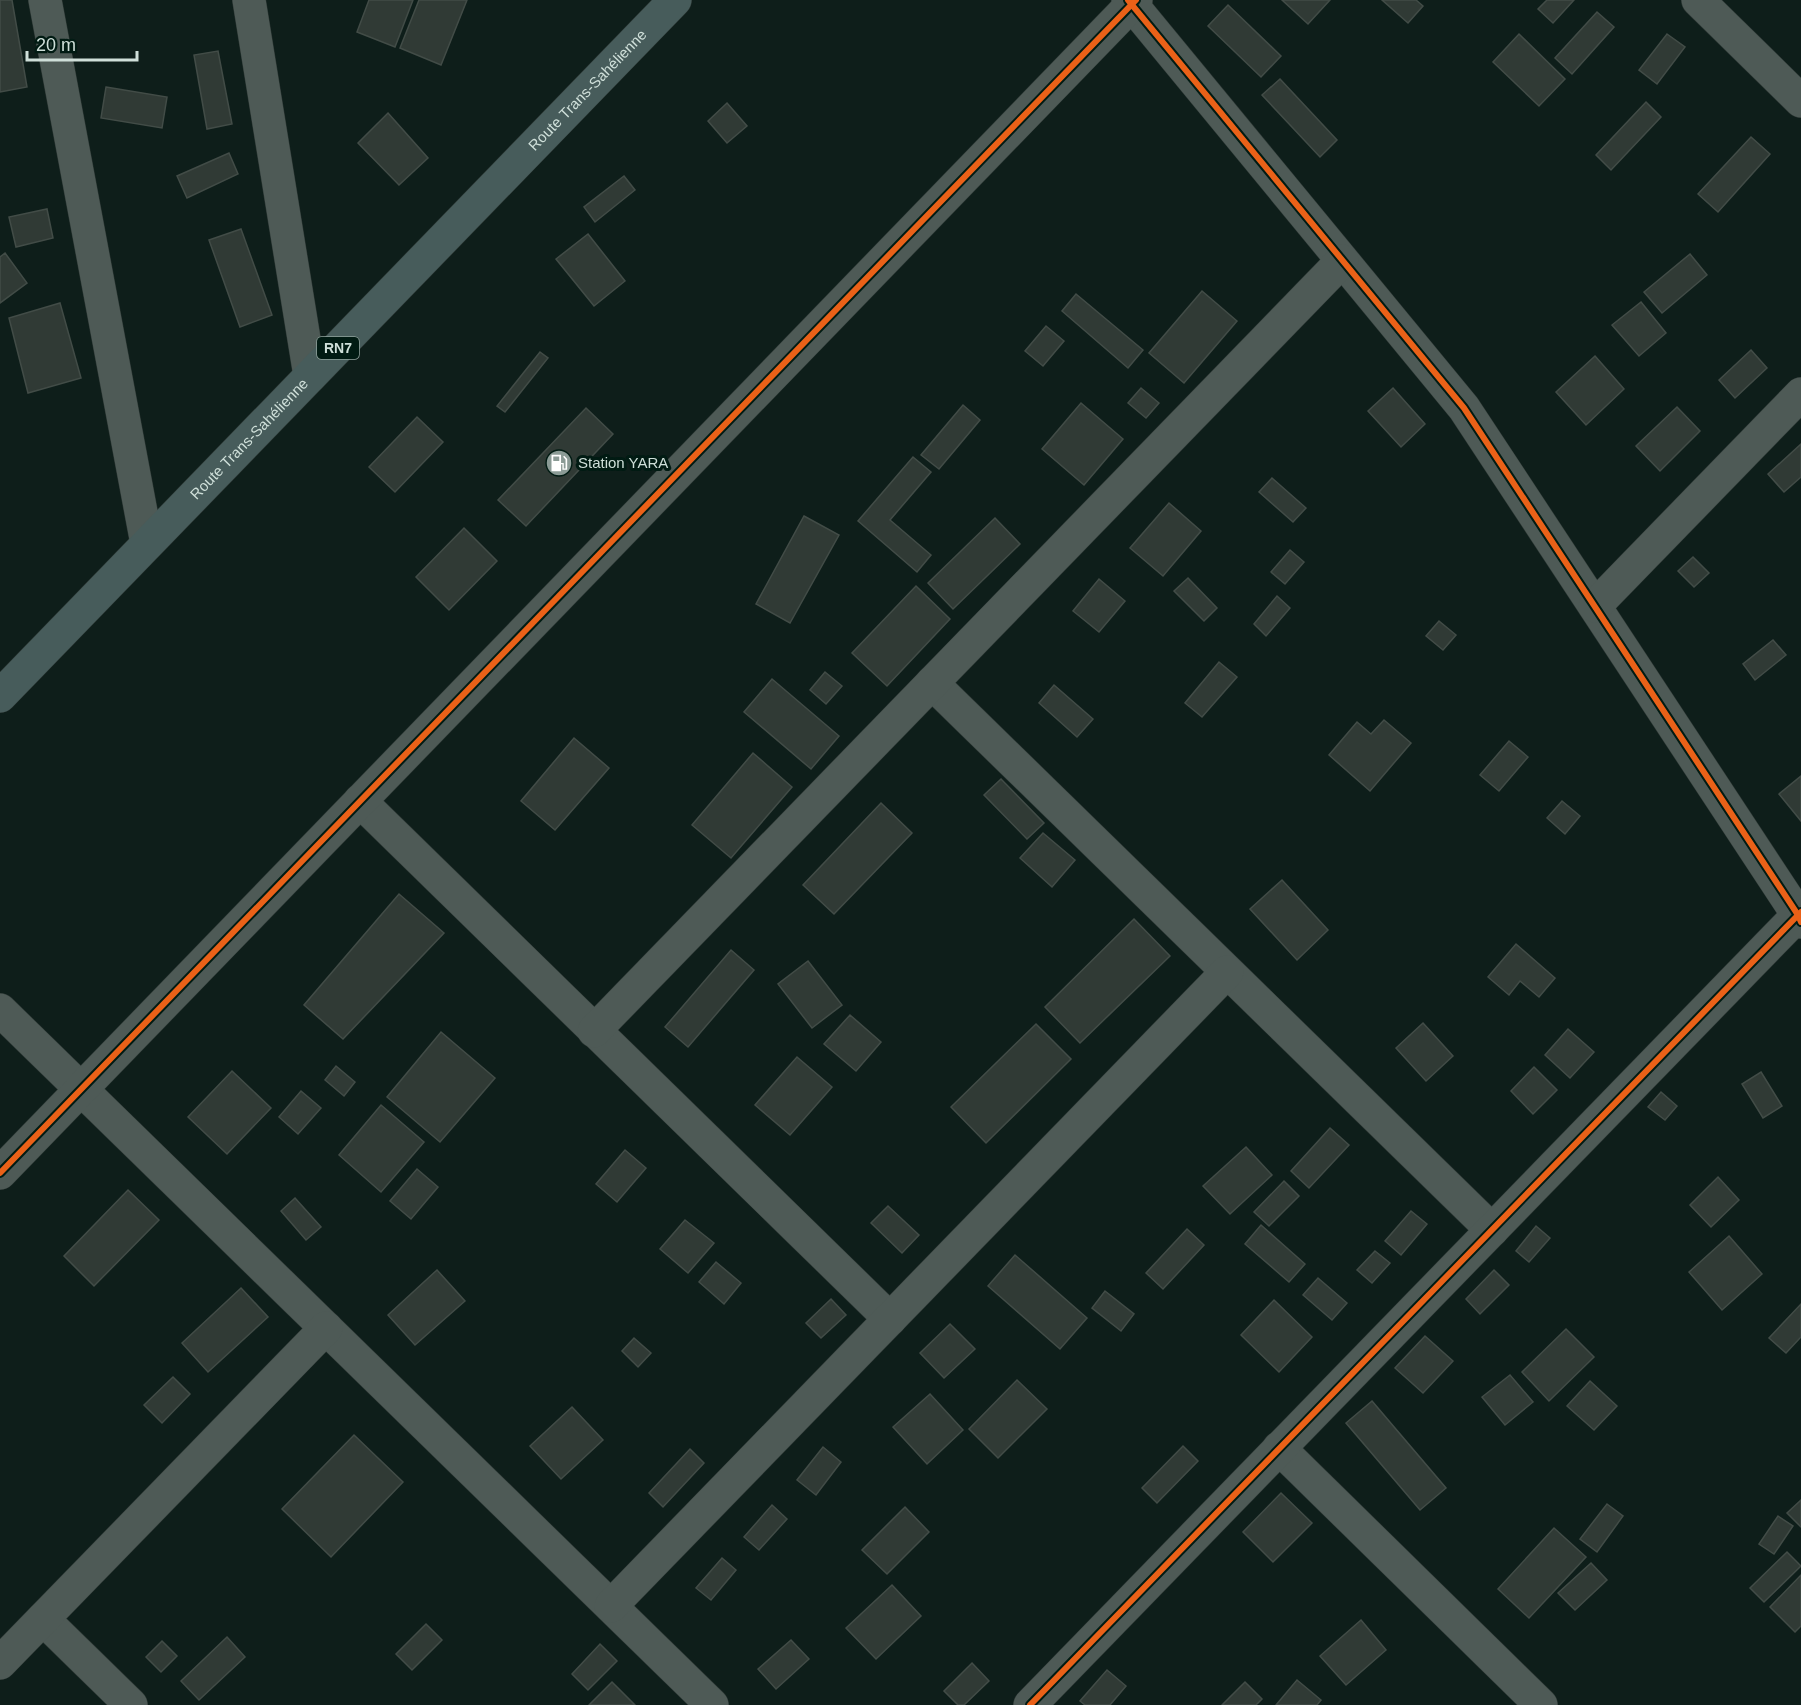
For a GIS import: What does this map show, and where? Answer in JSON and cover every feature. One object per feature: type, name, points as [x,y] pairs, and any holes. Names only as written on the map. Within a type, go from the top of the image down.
[{"type":"highway","name":"Route Trans-Sahélienne","points":[[0,696],[675,0]]},
{"type":"street","points":[[45,0],[147,544]]},
{"type":"street","points":[[249,0],[310,376]]},
{"type":"street","points":[[1698,0],[1801,100]]},
{"type":"street","points":[[0,1173],[1132,2],[1464,408],[1800,916],[1030,1705]]},
{"type":"street","points":[[594,1031],[1342,261]]},
{"type":"street","points":[[1595,606],[1801,394]]},
{"type":"street","points":[[932,683],[1492,1230]]},
{"type":"street","points":[[360,801],[890,1319]]},
{"type":"street","points":[[611,1606],[1227,972]]},
{"type":"street","points":[[0,1010],[712,1705]]},
{"type":"street","points":[[0,1663],[326,1328]]},
{"type":"street","points":[[1280,1448],[1529,1701]]},
{"type":"street","points":[[43,1619],[131,1705]]},
{"type":"building","points":[[0,0],[12,0],[27,87],[0,92]]},
{"type":"building","points":[[369,0],[413,0],[395,47],[357,32]]},
{"type":"building","points":[[419,0],[467,0],[441,65],[400,48]]},
{"type":"building","points":[[1282,0],[1330,0],[1308,24]]},
{"type":"building","points":[[1382,0],[1416,0],[1423,6],[1408,23]]},
{"type":"building","points":[[1547,0],[1574,0],[1553,23],[1538,9]]},
{"type":"building","points":[[1228,5],[1281,56],[1261,77],[1208,26]]},
{"type":"building","points":[[1597,12],[1614,27],[1572,74],[1555,58]]},
{"type":"building","points":[[1519,34],[1565,79],[1539,106],[1493,62]]},
{"type":"building","points":[[1667,34],[1685,47],[1657,84],[1639,70]]},
{"type":"building","points":[[218,51],[232,124],[207,129],[194,55]]},
{"type":"building","points":[[1280,79],[1337,140],[1320,157],[1262,95]]},
{"type":"building","points":[[106,87],[167,97],[162,128],[101,118]]},
{"type":"building","points":[[1646,102],[1661,117],[1611,170],[1596,155]]},
{"type":"building","points":[[727,103],[747,126],[727,143],[708,121]]},
{"type":"building","points":[[388,113],[428,158],[399,185],[358,143]]},
{"type":"building","points":[[1751,137],[1770,154],[1718,212],[1698,194]]},
{"type":"building","points":[[229,153],[238,174],[187,198],[177,176]]},
{"type":"building","points":[[624,176],[635,190],[595,222],[584,207]]},
{"type":"building","points":[[47,209],[53,238],[16,247],[9,217]]},
{"type":"building","points":[[241,229],[272,315],[240,327],[209,240]]},
{"type":"building","points":[[588,234],[625,281],[594,306],[556,259]]},
{"type":"building","points":[[5,253],[27,283],[0,303],[0,257]]},
{"type":"building","points":[[1690,254],[1707,275],[1662,313],[1644,292]]},
{"type":"building","points":[[1202,291],[1237,321],[1184,383],[1149,353]]},
{"type":"building","points":[[1076,294],[1143,350],[1128,368],[1062,311]]},
{"type":"building","points":[[1641,302],[1666,333],[1639,356],[1612,325]]},
{"type":"building","points":[[60,303],[81,378],[28,393],[9,318]]},
{"type":"building","points":[[1046,326],[1064,341],[1043,366],[1025,351]]},
{"type":"building","points":[[1751,350],[1767,368],[1735,398],[1719,380]]},
{"type":"building","points":[[540,352],[548,358],[505,412],[497,406]]},
{"type":"building","points":[[1595,356],[1624,389],[1586,425],[1556,392]]},
{"type":"building","points":[[1141,388],[1159,403],[1146,418],[1128,403]]},
{"type":"building","points":[[1393,388],[1425,424],[1401,447],[1368,411]]},
{"type":"building","points":[[1081,403],[1123,439],[1084,485],[1042,449]]},
{"type":"building","points":[[963,405],[980,420],[939,469],[921,455]]},
{"type":"building","points":[[1677,407],[1700,431],[1660,471],[1636,446]]},
{"type":"building","points":[[586,408],[613,434],[526,526],[498,500]]},
{"type":"building","points":[[417,417],[443,442],[395,492],[369,467]]},
{"type":"building","points":[[1801,444],[1801,477],[1784,492],[1768,474]]},
{"type":"building","points":[[913,457],[931,472],[890,520],[931,555],[917,572],[858,521]]},
{"type":"building","points":[[1272,478],[1306,508],[1293,522],[1259,492]]},
{"type":"building","points":[[1169,503],[1201,531],[1163,576],[1130,548]]},
{"type":"building","points":[[804,516],[839,535],[790,623],[756,604]]},
{"type":"building","points":[[995,518],[1020,544],[953,609],[928,583]]},
{"type":"building","points":[[464,528],[497,561],[449,610],[416,577]]},
{"type":"building","points":[[1290,550],[1304,562],[1285,584],[1271,572]]},
{"type":"building","points":[[1693,557],[1709,573],[1694,587],[1678,571]]},
{"type":"building","points":[[1188,578],[1217,608],[1204,621],[1174,591]]},
{"type":"building","points":[[1099,579],[1125,601],[1099,632],[1073,611]]},
{"type":"building","points":[[916,586],[950,619],[887,686],[852,653]]},
{"type":"building","points":[[1277,596],[1290,608],[1266,636],[1254,624]]},
{"type":"building","points":[[1439,621],[1456,635],[1443,650],[1426,636]]},
{"type":"building","points":[[1773,640],[1786,655],[1755,680],[1743,664]]},
{"type":"building","points":[[1219,662],[1237,677],[1202,717],[1185,703]]},
{"type":"building","points":[[825,672],[842,686],[826,704],[810,690]]},
{"type":"building","points":[[772,679],[839,736],[811,769],[744,712]]},
{"type":"building","points":[[1054,685],[1093,719],[1077,737],[1039,703]]},
{"type":"building","points":[[1384,720],[1411,743],[1370,791],[1329,755],[1357,722],[1371,734]]},
{"type":"building","points":[[574,738],[609,768],[555,830],[521,801]]},
{"type":"building","points":[[1509,741],[1528,757],[1499,791],[1480,775]]},
{"type":"building","points":[[753,753],[792,787],[731,858],[692,825]]},
{"type":"building","points":[[1801,776],[1801,821],[1779,794]]},
{"type":"building","points":[[1001,779],[1044,823],[1027,839],[984,795]]},
{"type":"building","points":[[1562,801],[1580,816],[1565,834],[1547,818]]},
{"type":"building","points":[[881,803],[912,833],[834,914],[803,885]]},
{"type":"building","points":[[1043,833],[1075,860],[1052,887],[1020,858]]},
{"type":"building","points":[[1282,880],[1328,930],[1297,960],[1250,909]]},
{"type":"building","points":[[399,894],[444,933],[343,1039],[304,1005]]},
{"type":"building","points":[[1134,919],[1170,956],[1080,1043],[1045,1007]]},
{"type":"building","points":[[1516,944],[1555,978],[1539,997],[1520,981],[1509,995],[1488,977]]},
{"type":"building","points":[[731,950],[754,970],[688,1047],[665,1027]]},
{"type":"building","points":[[808,961],[842,1005],[812,1028],[778,984]]},
{"type":"building","points":[[850,1015],[881,1042],[856,1071],[824,1044]]},
{"type":"building","points":[[1423,1023],[1453,1056],[1426,1081],[1396,1048]]},
{"type":"building","points":[[1036,1024],[1071,1059],[986,1143],[951,1107]]},
{"type":"building","points":[[1568,1029],[1594,1052],[1570,1078],[1545,1055]]},
{"type":"building","points":[[441,1032],[495,1078],[440,1142],[387,1097]]},
{"type":"building","points":[[797,1057],[832,1087],[790,1135],[755,1105]]},
{"type":"building","points":[[336,1066],[355,1082],[344,1096],[325,1080]]},
{"type":"building","points":[[1534,1067],[1557,1090],[1533,1114],[1511,1091]]},
{"type":"building","points":[[232,1071],[271,1108],[227,1154],[188,1117]]},
{"type":"building","points":[[1761,1072],[1782,1106],[1763,1118],[1742,1084]]},
{"type":"building","points":[[301,1091],[321,1108],[298,1134],[279,1117]]},
{"type":"building","points":[[1661,1092],[1677,1106],[1665,1120],[1648,1107]]},
{"type":"building","points":[[381,1105],[424,1142],[381,1192],[339,1155]]},
{"type":"building","points":[[1330,1128],[1349,1145],[1309,1188],[1291,1171]]},
{"type":"building","points":[[1246,1147],[1272,1175],[1230,1214],[1203,1186]]},
{"type":"building","points":[[625,1150],[646,1168],[617,1202],[596,1184]]},
{"type":"building","points":[[417,1169],[438,1187],[411,1219],[390,1201]]},
{"type":"building","points":[[1718,1177],[1739,1200],[1711,1227],[1690,1205]]},
{"type":"building","points":[[1284,1181],[1299,1196],[1269,1226],[1254,1212]]},
{"type":"building","points":[[128,1190],[159,1220],[94,1286],[64,1256]]},
{"type":"building","points":[[295,1198],[321,1227],[306,1240],[281,1211]]},
{"type":"building","points":[[888,1206],[919,1235],[902,1253],[871,1223]]},
{"type":"building","points":[[1411,1211],[1427,1224],[1401,1255],[1385,1241]]},
{"type":"building","points":[[685,1220],[714,1243],[688,1273],[660,1249]]},
{"type":"building","points":[[1261,1225],[1305,1264],[1289,1282],[1245,1244]]},
{"type":"building","points":[[1536,1226],[1550,1238],[1529,1262],[1516,1251]]},
{"type":"building","points":[[1187,1229],[1204,1245],[1163,1289],[1146,1273]]},
{"type":"building","points":[[1729,1236],[1762,1274],[1722,1310],[1689,1272]]},
{"type":"building","points":[[1375,1251],[1390,1263],[1372,1283],[1357,1270]]},
{"type":"building","points":[[1015,1255],[1087,1318],[1060,1349],[988,1286]]},
{"type":"building","points":[[716,1262],[741,1283],[724,1304],[699,1282]]},
{"type":"building","points":[[437,1270],[465,1301],[415,1345],[388,1315]]},
{"type":"building","points":[[1494,1270],[1509,1285],[1480,1314],[1466,1299]]},
{"type":"building","points":[[1318,1278],[1347,1303],[1332,1320],[1303,1295]]},
{"type":"building","points":[[241,1288],[268,1317],[208,1372],[182,1343]]},
{"type":"building","points":[[1105,1291],[1134,1314],[1121,1331],[1092,1308]]},
{"type":"building","points":[[831,1299],[846,1315],[821,1338],[806,1323]]},
{"type":"building","points":[[1274,1300],[1312,1337],[1279,1372],[1241,1335]]},
{"type":"building","points":[[1801,1304],[1801,1337],[1786,1353],[1769,1338]]},
{"type":"building","points":[[950,1324],[975,1349],[944,1378],[920,1353]]},
{"type":"building","points":[[1566,1329],[1594,1357],[1549,1401],[1522,1372]]},
{"type":"building","points":[[1425,1336],[1453,1361],[1423,1393],[1395,1368]]},
{"type":"building","points":[[634,1338],[651,1353],[638,1367],[622,1351]]},
{"type":"building","points":[[1510,1375],[1533,1402],[1505,1425],[1482,1397]]},
{"type":"building","points":[[173,1377],[190,1394],[162,1423],[144,1405]]},
{"type":"building","points":[[1017,1380],[1047,1409],[998,1458],[969,1429]]},
{"type":"building","points":[[1590,1381],[1617,1406],[1594,1430],[1567,1406]]},
{"type":"building","points":[[930,1394],[963,1430],[927,1464],[893,1427]]},
{"type":"building","points":[[1372,1401],[1446,1488],[1420,1510],[1346,1423]]},
{"type":"building","points":[[572,1407],[603,1440],[561,1479],[530,1446]]},
{"type":"building","points":[[354,1435],[403,1482],[331,1557],[282,1509]]},
{"type":"building","points":[[1183,1446],[1198,1461],[1157,1503],[1142,1488]]},
{"type":"building","points":[[823,1447],[841,1462],[816,1495],[797,1480]]},
{"type":"building","points":[[690,1449],[704,1463],[663,1507],[649,1493]]},
{"type":"building","points":[[1281,1493],[1312,1523],[1273,1562],[1243,1532]]},
{"type":"building","points":[[1801,1500],[1801,1527],[1787,1513]]},
{"type":"building","points":[[1607,1504],[1623,1516],[1597,1552],[1580,1539]]},
{"type":"building","points":[[772,1505],[787,1519],[759,1550],[744,1537]]},
{"type":"building","points":[[905,1507],[929,1532],[887,1574],[862,1550]]},
{"type":"building","points":[[1778,1516],[1793,1526],[1774,1554],[1759,1544]]},
{"type":"building","points":[[1554,1528],[1586,1557],[1529,1618],[1498,1589]]},
{"type":"building","points":[[1787,1552],[1801,1566],[1764,1602],[1750,1588]]},
{"type":"building","points":[[722,1558],[736,1570],[711,1600],[696,1588]]},
{"type":"building","points":[[1591,1563],[1607,1580],[1575,1610],[1558,1593]]},
{"type":"building","points":[[1801,1575],[1801,1626],[1795,1632],[1770,1607]]},
{"type":"building","points":[[892,1585],[921,1616],[876,1659],[846,1628]]},
{"type":"building","points":[[1361,1620],[1386,1650],[1346,1685],[1320,1656]]},
{"type":"building","points":[[426,1624],[442,1640],[412,1670],[396,1654]]},
{"type":"building","points":[[227,1637],[245,1657],[199,1700],[181,1681]]},
{"type":"building","points":[[791,1640],[809,1659],[776,1689],[758,1669]]},
{"type":"building","points":[[162,1641],[177,1656],[161,1672],[146,1657]]},
{"type":"building","points":[[600,1644],[617,1661],[588,1690],[572,1674]]},
{"type":"building","points":[[972,1663],[989,1681],[964,1705],[958,1705],[944,1691]]},
{"type":"building","points":[[1107,1670],[1126,1686],[1110,1705],[1085,1705],[1080,1701]]},
{"type":"building","points":[[1297,1680],[1321,1700],[1317,1705],[1276,1705]]},
{"type":"building","points":[[612,1682],[635,1705],[589,1705]]},
{"type":"building","points":[[1245,1682],[1262,1699],[1256,1705],[1222,1705]]},
{"type":"cycle path","points":[[1128,0],[1464,408],[1801,922]]},
{"type":"cycle path","points":[[0,1173],[1136,0]]},
{"type":"cycle path","points":[[1030,1705],[1801,912]]},
{"type":"place","name":"Station YARA","points":[[559,463]]}]
